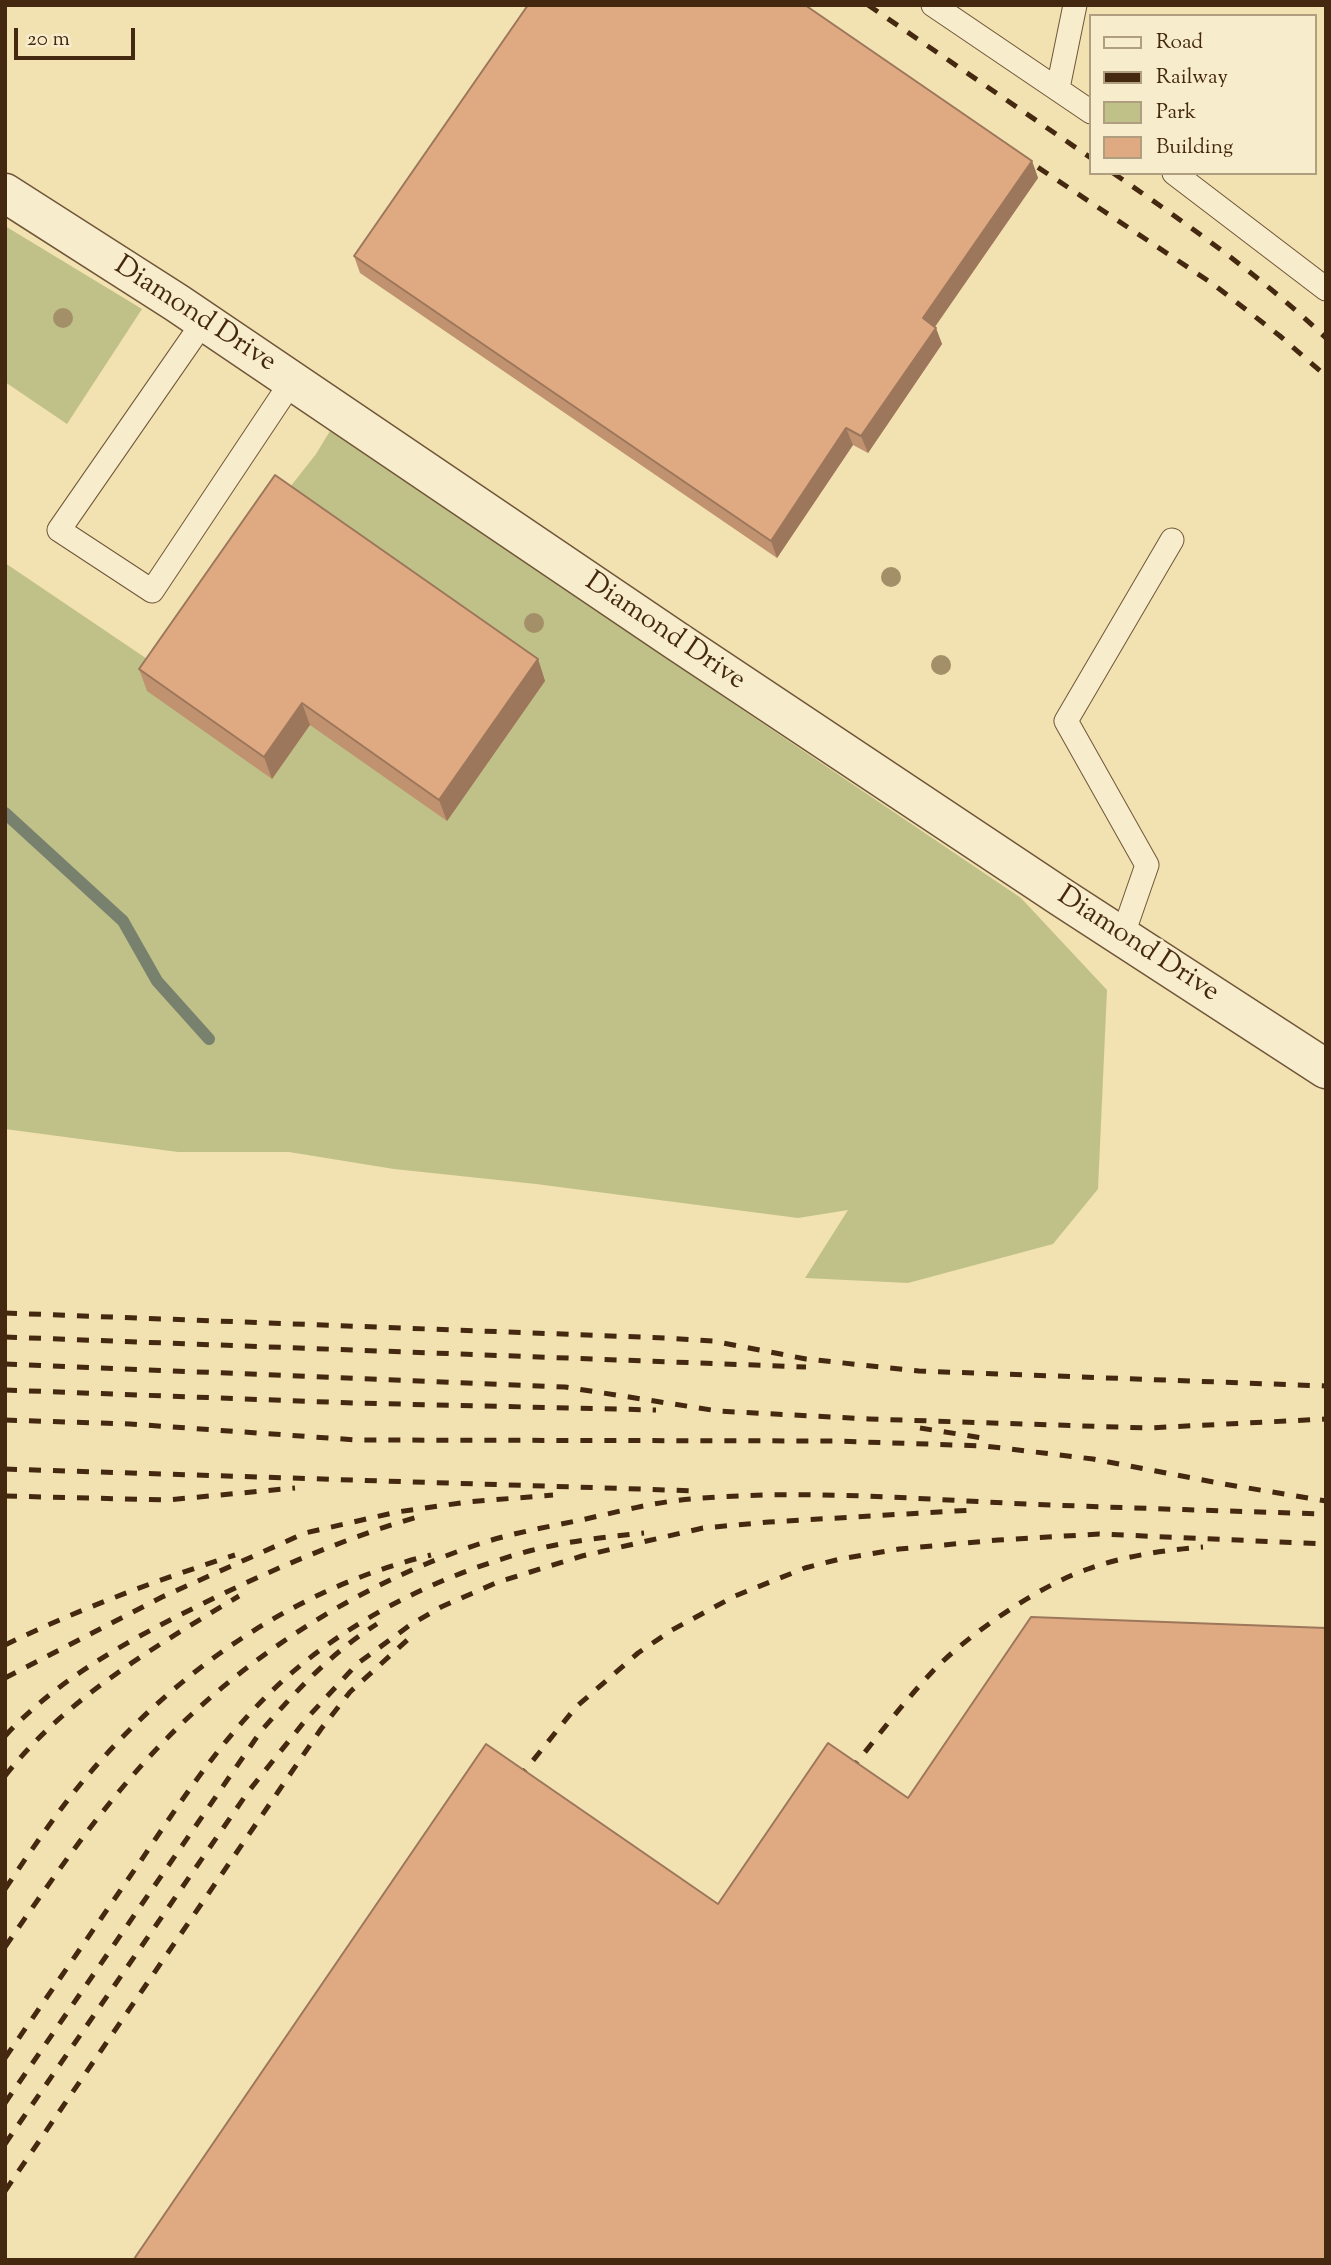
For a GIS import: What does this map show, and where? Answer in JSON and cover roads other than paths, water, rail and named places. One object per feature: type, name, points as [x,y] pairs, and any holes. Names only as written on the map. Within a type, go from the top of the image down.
[{"type":"street","name":"Diamond Drive","points":[[5,193],[204,321],[675,640],[1326,1069]]},
{"type":"lane","points":[[933,5],[1090,111]]},
{"type":"lane","points":[[1058,88],[1075,5]]},
{"type":"lane","points":[[1177,175],[1326,289]]},
{"type":"lane","points":[[204,321],[59,530],[152,592],[292,381]]},
{"type":"lane","points":[[1122,937],[1147,865],[1066,720],[1172,540]]},
{"type":"waterway","points":[[5,813],[123,921],[157,981],[209,1039]]},
{"type":"railway","points":[[868,5],[1090,157]]},
{"type":"railway","points":[[1018,154],[1213,284],[1326,376]]},
{"type":"railway","points":[[1116,175],[1250,272],[1326,338]]},
{"type":"railway","points":[[5,1313],[666,1338],[713,1341],[806,1359],[919,1371],[1326,1386]]},
{"type":"railway","points":[[5,1337],[806,1367]]},
{"type":"railway","points":[[5,1364],[565,1387],[718,1411],[869,1419],[1148,1428],[1326,1419]]},
{"type":"railway","points":[[5,1390],[353,1403],[656,1410]]},
{"type":"railway","points":[[5,1420],[130,1424],[357,1440],[834,1441],[985,1446],[1093,1459],[1326,1501]]},
{"type":"railway","points":[[920,1428],[983,1438]]},
{"type":"railway","points":[[5,1469],[700,1491]]},
{"type":"railway","points":[[5,1496],[167,1500],[295,1488]]},
{"type":"railway","points":[[5,1678],[162,1597],[305,1533],[397,1512],[467,1502],[553,1495]]},
{"type":"railway","points":[[5,1947],[115,1796],[165,1740],[223,1687],[291,1636],[363,1593],[440,1558],[479,1544],[517,1533],[649,1505],[733,1496],[859,1496],[1326,1514]]},
{"type":"railway","points":[[5,2144],[248,1792],[308,1717],[357,1664],[410,1625],[441,1607],[498,1582],[582,1556],[703,1528],[973,1510]]},
{"type":"railway","points":[[5,1736],[49,1695],[73,1677],[150,1631],[282,1567],[335,1545],[417,1517]]},
{"type":"railway","points":[[5,2058],[203,1771],[256,1707],[303,1663],[332,1641],[394,1604],[495,1561],[543,1548],[644,1533]]},
{"type":"railway","points":[[518,1779],[576,1707],[638,1653],[672,1630],[735,1596],[805,1568],[899,1549],[1099,1534],[1326,1544]]},
{"type":"railway","points":[[850,1771],[932,1672],[984,1627],[1027,1599],[1069,1577],[1102,1564],[1145,1554],[1203,1547]]},
{"type":"railway","points":[[5,1645],[119,1596],[235,1555]]},
{"type":"railway","points":[[5,1889],[83,1781],[156,1705],[197,1671],[239,1640],[331,1589],[380,1570],[431,1555]]},
{"type":"railway","points":[[5,1776],[29,1748],[84,1698],[145,1654],[239,1596]]},
{"type":"railway","points":[[5,2103],[261,1731],[315,1673],[377,1624]]},
{"type":"railway","points":[[5,2191],[321,1729],[350,1692],[415,1633]]}]
